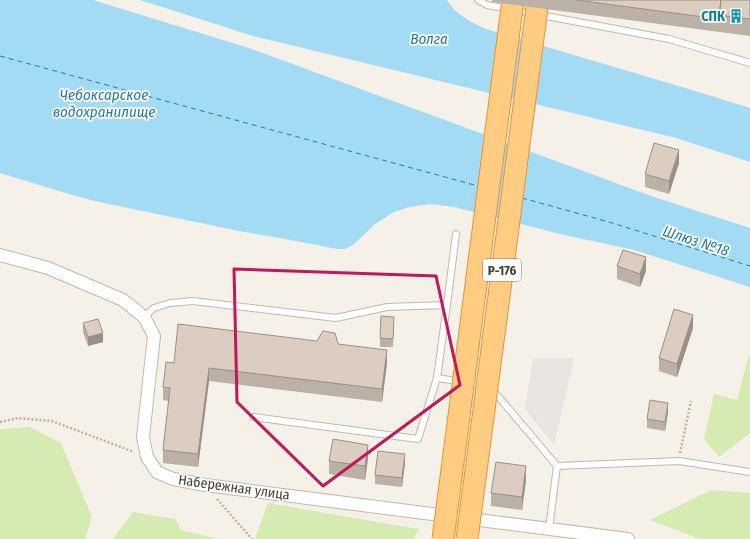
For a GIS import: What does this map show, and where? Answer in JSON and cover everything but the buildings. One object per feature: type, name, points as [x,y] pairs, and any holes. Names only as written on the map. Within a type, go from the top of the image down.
[{"type":"highway","name":"Р-176","points":[[443,539],[513,0]]},
{"type":"highway","name":"Р-176","points":[[466,539],[538,0]]},
{"type":"street","name":"Набережная улица","points":[[0,255],[48,268],[123,300],[144,316],[154,336],[144,437],[147,457],[157,472],[168,477],[205,485],[628,539]]},
{"type":"lane","points":[[478,0],[487,5],[669,40],[750,63]]},
{"type":"lane","points":[[253,417],[418,439],[437,378],[456,234]]},
{"type":"lane","points":[[144,316],[154,308],[170,303],[192,301],[336,318],[387,307],[447,305]]},
{"type":"lane","points":[[437,378],[490,386],[557,466],[549,529]]},
{"type":"lane","points":[[557,466],[678,461],[750,472]]},
{"type":"path","points":[[678,461],[691,400]]},
{"type":"path","points":[[0,422],[18,418],[52,421],[147,457]]},
{"type":"path","points":[[205,485],[252,539]]},
{"type":"highlighted area","points":[[234,269],[436,276],[460,385],[323,486],[237,402]]},
{"type":"green space","points":[[750,351],[750,433],[719,457],[704,439],[714,394],[737,400]]},
{"type":"green space","points":[[30,427],[61,443],[92,517],[85,539],[0,539],[0,429]]},
{"type":"green space","points":[[711,490],[750,493],[750,539],[700,539],[650,520]]},
{"type":"green space","points":[[268,503],[419,529],[413,539],[255,539]]},
{"type":"green space","points":[[133,512],[175,519],[181,530],[218,539],[113,539]]},
{"type":"shaded area","points":[[533,358],[574,358],[554,445],[525,409]]},
{"type":"water","name":"Чебоксарское водохранилище","points":[[0,0],[93,0],[249,48],[651,196],[750,228],[750,287],[634,250],[560,234],[454,207],[430,204],[409,207],[394,212],[375,224],[353,245],[345,249],[337,249],[239,231],[99,202],[0,173]]},
{"type":"water","name":"Волга","points":[[140,0],[447,0],[459,14],[469,21],[486,29],[750,108],[750,162],[676,138],[253,36]]},
{"type":"ferry route","points":[[0,56],[478,186]]},
{"type":"ferry route","points":[[522,198],[609,222],[750,266]]},
{"type":"place","name":"СПК","points":[[736,16]]},
{"type":"water label","name":"Шлюз №18","points":[[696,241]]}]
